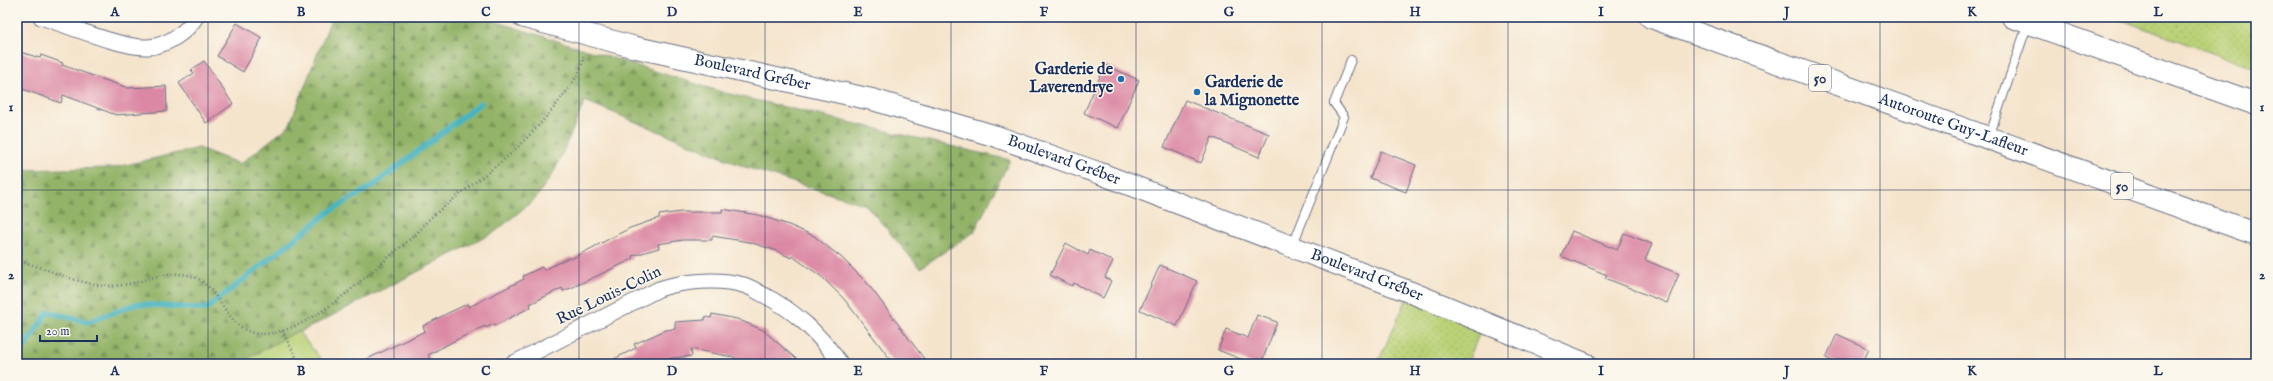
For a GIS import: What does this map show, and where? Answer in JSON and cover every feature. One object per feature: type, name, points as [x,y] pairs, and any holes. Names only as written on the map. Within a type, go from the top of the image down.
[{"type":"highway","name":"Autoroute Guy-Lafleur","points":[[1651,17],[2256,234]]},
{"type":"highway","points":[[2021,20],[2256,104]]},
{"type":"street","points":[[42,17],[112,40],[146,48],[159,46],[172,39],[185,30],[196,17]]},
{"type":"street","name":"Boulevard Gréber","points":[[523,17],[634,47],[874,100],[953,123],[1039,151],[1292,247],[1586,364]]},
{"type":"street","name":"Rue Louis-Colin","points":[[512,364],[659,288],[679,282],[699,281],[743,285],[776,302],[796,314],[820,337],[841,364]]},
{"type":"lane","points":[[1989,138],[2021,20]]},
{"type":"lane","points":[[1292,247],[1344,118],[1334,103],[1351,60]]},
{"type":"path","points":[[17,260],[97,284],[111,286],[128,284],[165,275],[186,274],[198,278],[237,324],[250,332],[260,334],[282,331],[320,313],[344,297],[416,234],[431,217],[509,155],[553,109],[570,86],[583,64],[584,48]]},
{"type":"path","points":[[282,331],[296,357],[297,364]]},
{"type":"green space","points":[[332,17],[481,17],[725,93],[1010,160],[974,232],[920,268],[866,205],[745,167],[585,101],[555,170],[536,198],[495,232],[238,364],[17,364],[17,170],[113,168],[199,148],[240,164],[289,126]]},
{"type":"green space","points":[[2113,17],[2256,17],[2256,69]]},
{"type":"green space","points":[[1410,292],[1484,322],[1467,364],[1377,364]]},
{"type":"green space","points":[[298,331],[325,364],[238,364]]},
{"type":"building","points":[[237,23],[262,38],[243,72],[217,56]]},
{"type":"building","points":[[17,51],[40,58],[41,55],[63,63],[62,65],[128,88],[166,86],[167,111],[116,115],[63,95],[61,103],[17,87]]},
{"type":"building","points":[[204,61],[233,104],[206,123],[179,83],[194,73],[191,70]]},
{"type":"building","points":[[1105,65],[1139,80],[1118,128],[1084,113]]},
{"type":"building","points":[[1185,100],[1269,134],[1259,157],[1212,137],[1201,163],[1164,147]]},
{"type":"building","points":[[1381,151],[1416,165],[1406,192],[1370,178]]},
{"type":"building","points":[[722,209],[758,215],[789,225],[814,236],[842,258],[868,284],[928,364],[894,364],[844,299],[822,277],[792,256],[791,258],[777,251],[749,242],[712,236],[712,240],[683,240],[658,244],[659,248],[632,256],[633,259],[571,288],[563,291],[562,288],[530,304],[531,307],[494,326],[493,324],[486,328],[485,326],[454,341],[428,355],[431,360],[422,364],[357,364],[425,331],[423,326],[448,313],[467,304],[469,307],[524,279],[523,276],[542,267],[544,270],[570,257],[571,259],[630,228],[659,218],[659,215],[681,212],[722,212]]},
{"type":"building","points":[[1572,231],[1617,250],[1624,233],[1652,244],[1645,260],[1679,274],[1667,303],[1605,278],[1607,275],[1561,256]]},
{"type":"building","points":[[1066,243],[1088,255],[1090,250],[1113,261],[1105,277],[1111,281],[1103,298],[1074,283],[1072,286],[1050,275]]},
{"type":"building","points":[[1160,265],[1197,281],[1177,326],[1140,310]]},
{"type":"building","points":[[712,314],[737,319],[763,330],[802,364],[748,364],[733,357],[691,349],[692,356],[672,358],[658,364],[604,364],[636,348],[634,344],[666,330],[675,329],[675,322],[705,320],[705,317],[711,318]]},
{"type":"building","points":[[1257,315],[1277,322],[1261,364],[1253,364],[1218,350],[1226,329],[1248,338]]},
{"type":"building","points":[[1837,334],[1869,349],[1862,364],[1839,364],[1826,358]]},
{"type":"waterway","points":[[17,353],[21,352],[48,312],[88,322],[136,304],[206,309],[329,212],[374,185],[481,103]]},
{"type":"place","name":"Garderie de Laverendrye","points":[[1121,79]]},
{"type":"place","name":"Garderie de la Mignonette","points":[[1197,92]]}]
